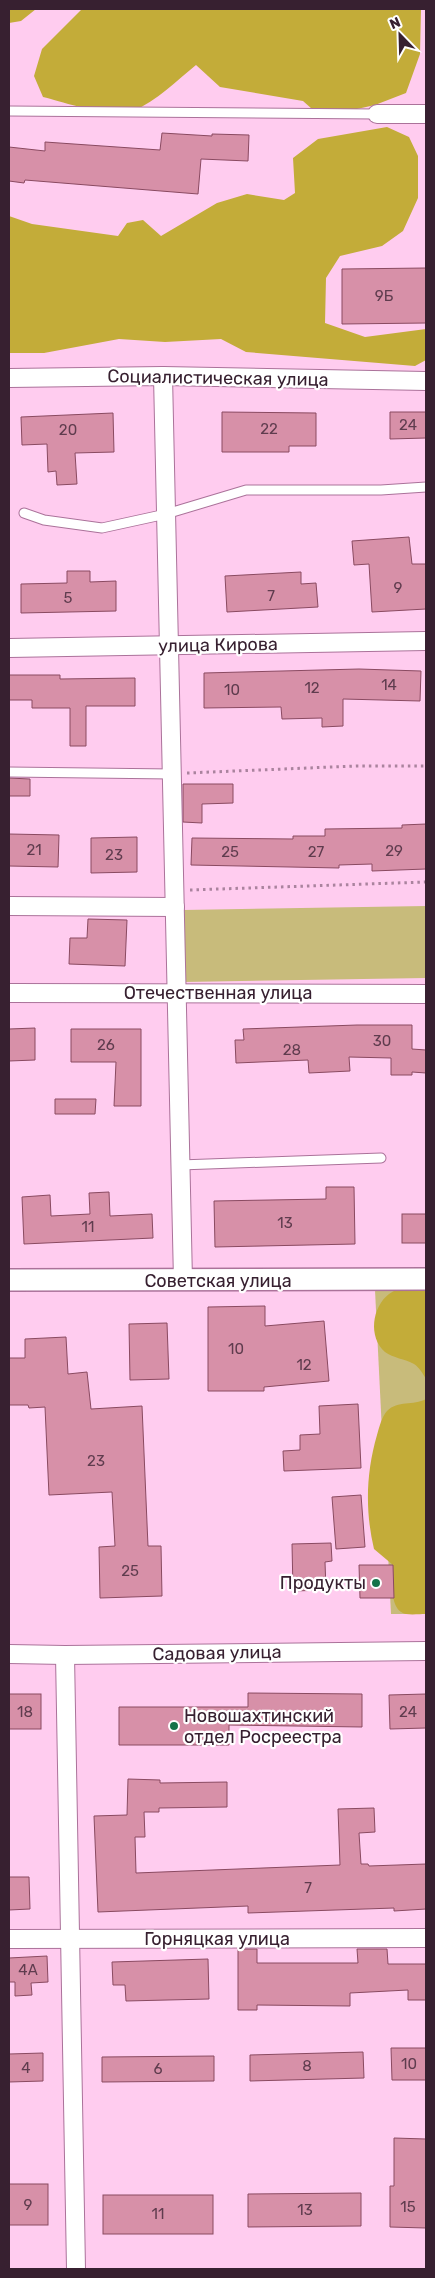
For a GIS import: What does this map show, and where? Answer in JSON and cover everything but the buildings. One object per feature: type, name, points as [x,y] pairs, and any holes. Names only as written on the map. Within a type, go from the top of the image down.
[{"type":"street","points":[[376,114],[426,114]]},
{"type":"street","points":[[163,376],[183,1281]]},
{"type":"street","name":"Социалистическая улица","points":[[9,378],[163,376],[426,381]]},
{"type":"street","name":"улица Кирова","points":[[9,648],[426,641]]},
{"type":"street","points":[[9,906],[174,899]]},
{"type":"street","name":"Отечественная улица","points":[[9,993],[426,994]]},
{"type":"street","name":"Советская улица","points":[[9,1280],[426,1280]]},
{"type":"street","name":"Садовая улица","points":[[9,1654],[426,1651]]},
{"type":"street","points":[[65,1655],[76,2269]]},
{"type":"street","name":"Горняцкая улица","points":[[9,1939],[426,1938]]},
{"type":"lane","points":[[9,111],[376,114]]},
{"type":"lane","points":[[24,512],[44,520],[102,528],[166,514],[246,490],[380,490],[426,487]]},
{"type":"lane","points":[[9,772],[172,774]]},
{"type":"lane","points":[[180,1165],[381,1158]]},
{"type":"path","points":[[172,774],[356,766],[426,766]]},
{"type":"path","points":[[174,899],[426,882]]},
{"type":"shaded area","points":[[9,9],[36,9],[21,21],[9,23]]},
{"type":"shaded area","points":[[82,9],[421,9],[420,54],[406,93],[375,105],[321,117],[303,101],[220,87],[196,65],[142,107],[124,113],[114,113],[75,106],[43,97],[34,76],[42,49]]},
{"type":"shaded area","points":[[387,127],[409,137],[418,156],[418,198],[403,231],[382,246],[340,256],[326,278],[325,323],[365,337],[426,329],[426,360],[415,366],[246,352],[221,339],[165,342],[119,339],[44,353],[9,353],[9,216],[32,224],[118,236],[127,223],[143,220],[161,236],[217,203],[247,194],[284,200],[295,193],[293,158],[318,139]]},
{"type":"shaded area","points":[[426,906],[426,978],[184,982],[183,910]]},
{"type":"shaded area","points":[[426,1286],[426,1379],[414,1364],[385,1352],[376,1338],[374,1322],[379,1306],[393,1291],[402,1288]]},
{"type":"shaded area","points":[[375,1290],[426,1290],[426,1614],[391,1614]]},
{"type":"shaded area","points":[[426,1399],[426,1614],[406,1614],[396,1607],[394,1600],[392,1586],[393,1565],[374,1549],[368,1506],[369,1478],[373,1449],[385,1413],[396,1405]]},
{"type":"place","name":"Продукты","points":[[376,1583]]},
{"type":"place","name":"Новошахтинский отдел Росреестра","points":[[174,1726]]}]
